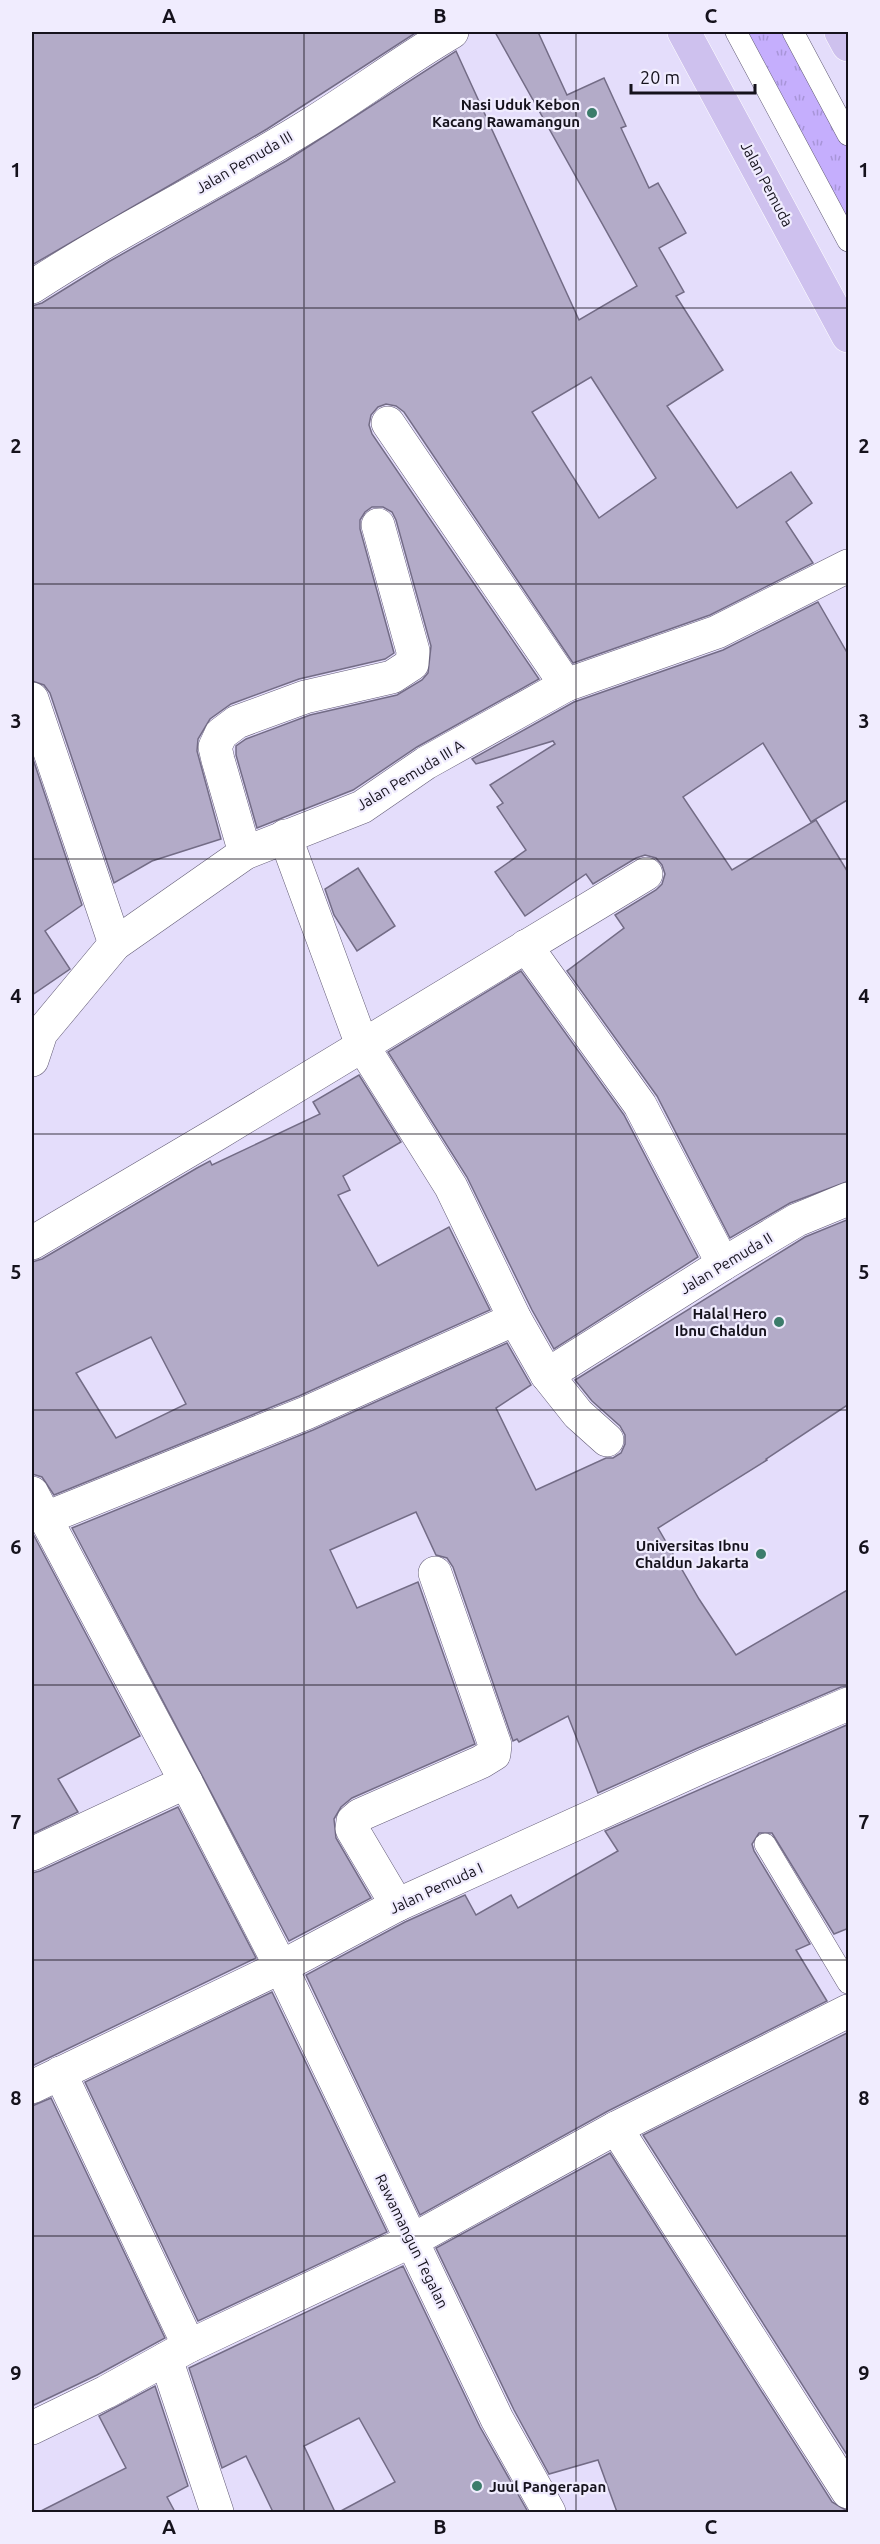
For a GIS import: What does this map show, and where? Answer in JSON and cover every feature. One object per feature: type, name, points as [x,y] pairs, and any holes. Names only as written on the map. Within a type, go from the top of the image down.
[{"type":"main road","name":"Jalan Pemuda","points":[[684,32],[849,336]]},
{"type":"main road","points":[[842,32],[849,45]]},
{"type":"street","name":"Jalan Pemuda III","points":[[32,287],[105,242],[311,124],[412,55],[452,32]]},
{"type":"street","points":[[388,423],[566,685]]},
{"type":"street","points":[[245,853],[215,747],[222,734],[237,722],[305,697],[392,677],[412,664],[413,651],[378,525]]},
{"type":"street","name":"Jalan Pemuda III A","points":[[32,1060],[41,1033],[115,944],[245,853],[362,807],[426,763],[566,685],[717,632],[849,566]]},
{"type":"street","points":[[32,699],[115,944]]},
{"type":"street","points":[[285,836],[362,1045],[451,1187],[515,1319],[547,1375],[578,1414],[607,1440]]},
{"type":"street","points":[[33,1238],[362,1045],[646,874]]},
{"type":"street","points":[[526,946],[640,1106],[723,1264]]},
{"type":"street","name":"Jalan Pemuda II","points":[[547,1375],[797,1220],[849,1199]]},
{"type":"street","points":[[39,1505],[306,1413],[515,1319]]},
{"type":"street","name":"Rawamangun Tegalan","points":[[39,1505],[186,1782],[280,1967],[497,2419],[549,2512]]},
{"type":"street","points":[[397,1905],[352,1829],[353,1821],[360,1815],[481,1762],[494,1754],[495,1745],[435,1574]]},
{"type":"street","name":"Jalan Pemuda I","points":[[46,2080],[280,1967],[397,1905],[706,1765],[849,1704]]},
{"type":"street","points":[[32,1854],[186,1782]]},
{"type":"street","points":[[32,2428],[106,2392],[178,2352],[411,2241],[616,2128],[849,2011]]},
{"type":"street","points":[[46,2080],[178,2352],[218,2512]]},
{"type":"street","points":[[616,2128],[849,2492]]},
{"type":"lane","points":[[736,32],[849,241]]},
{"type":"lane","points":[[793,32],[849,135]]},
{"type":"lane","points":[[765,1844],[849,1983]]},
{"type":"green space","points":[[736,32],[793,32],[848,135],[848,242]]},
{"type":"building","points":[[32,32],[417,32],[267,129],[32,265]]},
{"type":"building","points":[[495,32],[538,32],[567,95],[604,78],[626,126],[621,128],[649,188],[658,183],[686,233],[659,248],[684,292],[676,296],[723,370],[667,406],[737,508],[791,472],[812,503],[786,522],[813,563],[710,615],[573,663],[404,412],[396,406],[386,404],[378,407],[371,415],[369,425],[372,434],[539,679],[417,747],[353,790],[257,828],[236,755],[236,746],[246,739],[310,715],[397,695],[422,680],[428,673],[431,646],[396,520],[392,512],[383,507],[372,507],[360,520],[360,529],[394,653],[385,659],[299,679],[231,704],[210,719],[198,739],[197,751],[221,839],[152,861],[114,883],[50,693],[44,685],[32,681],[32,306],[42,303],[110,261],[286,161],[456,51],[579,320],[637,286]],"holes":[[[591,377],[656,478],[599,518],[532,412]]]},
{"type":"building","points":[[818,602],[849,656],[849,799],[811,822],[763,743],[683,797],[732,870],[816,820],[849,874],[849,1181],[790,1203],[730,1238],[657,1096],[567,971],[624,928],[615,915],[662,884],[665,874],[662,865],[656,858],[645,855],[593,884],[586,874],[525,916],[495,872],[526,850],[497,807],[503,803],[490,785],[555,744],[553,741],[476,764],[472,759],[574,702],[723,650]]},
{"type":"building","points":[[32,756],[82,905],[45,931],[70,969],[32,995]]},
{"type":"building","points":[[358,868],[395,926],[357,951],[334,915],[325,889]]},
{"type":"building","points":[[521,971],[624,1115],[698,1257],[554,1349],[532,1310],[467,1177],[388,1052]]},
{"type":"building","points":[[359,1075],[401,1142],[343,1176],[350,1190],[338,1195],[378,1266],[449,1227],[490,1310],[299,1396],[54,1495],[42,1477],[32,1474],[32,1262],[42,1259],[210,1161],[212,1165],[320,1114],[313,1102]],"holes":[[[151,1337],[186,1404],[116,1438],[76,1373]]]},
{"type":"building","points":[[849,1219],[849,1404],[767,1460],[658,1528],[699,1599],[736,1655],[849,1589],[849,1686],[841,1687],[598,1793],[568,1716],[519,1742],[517,1739],[513,1741],[453,1567],[447,1558],[436,1555],[416,1512],[330,1550],[357,1608],[418,1582],[475,1744],[352,1798],[341,1807],[334,1819],[336,1838],[371,1898],[289,1941],[72,1528],[313,1430],[507,1343],[531,1385],[496,1408],[536,1490],[606,1458],[613,1458],[621,1453],[625,1444],[625,1435],[620,1426],[592,1401],[575,1380],[805,1237]]},
{"type":"building","points":[[32,1532],[140,1736],[58,1779],[78,1812],[32,1834]]},
{"type":"building","points":[[849,1724],[849,1928],[834,1934],[772,1833],[759,1833],[752,1844],[810,1944],[796,1950],[827,2001],[608,2111],[420,2215],[306,1975],[405,1922],[465,1895],[476,1915],[511,1895],[518,1908],[618,1851],[605,1831]]},
{"type":"building","points":[[178,1807],[256,1958],[32,2066],[32,1873]]},
{"type":"building","points":[[272,1992],[387,2232],[198,2321],[85,2082]]},
{"type":"building","points":[[847,2033],[849,2036],[849,2458],[643,2135]]},
{"type":"building","points":[[51,2098],[165,2338],[97,2375],[32,2406],[32,2106]]},
{"type":"building","points":[[610,2153],[832,2502],[849,2512],[617,2512],[598,2460],[549,2474],[514,2410],[436,2248]]},
{"type":"building","points":[[403,2266],[480,2427],[528,2512],[339,2512],[395,2482],[359,2418],[304,2446],[335,2512],[273,2512],[246,2456],[222,2468],[189,2368]]},
{"type":"building","points":[[155,2386],[188,2486],[167,2497],[175,2512],[39,2512],[126,2468],[99,2416]]},
{"type":"place","name":"Nasi Uduk Kebon Kacang Rawamangun","points":[[592,113]]},
{"type":"place","name":"Halal Hero Ibnu Chaldun","points":[[779,1322]]},
{"type":"place","name":"Universitas Ibnu Chaldun Jakarta","points":[[761,1554]]},
{"type":"place","name":"Juul Pangerapan","points":[[477,2486]]}]
